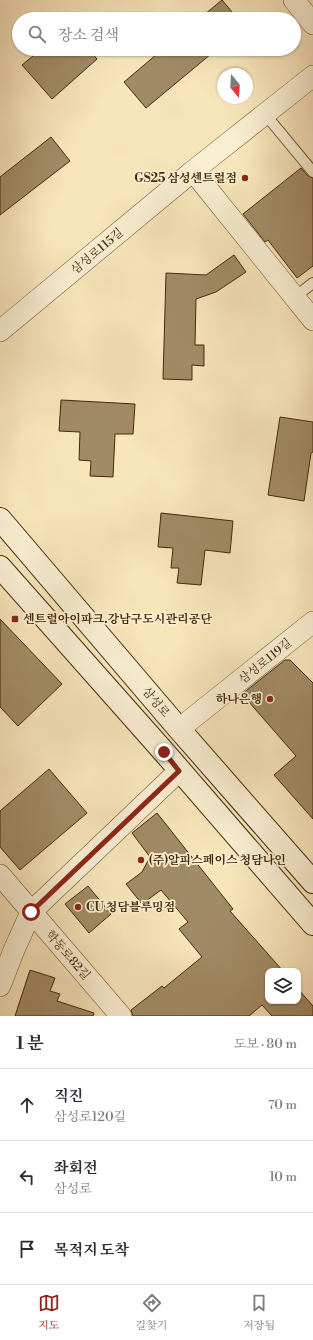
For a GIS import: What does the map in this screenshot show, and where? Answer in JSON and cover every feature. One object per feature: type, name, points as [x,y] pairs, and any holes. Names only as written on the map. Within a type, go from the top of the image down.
[{"type":"main road","name":"삼성로","points":[[0,519],[179,729],[313,882]]},
{"type":"main road","points":[[2,572],[164,752],[313,924]]},
{"type":"street","points":[[294,0],[313,24]]},
{"type":"street","name":"삼성로115길","points":[[0,331],[193,171],[313,76]]},
{"type":"street","points":[[193,171],[313,320]]},
{"type":"street","name":"삼성로119길","points":[[179,729],[313,622]]},
{"type":"street","points":[[0,986],[7,950],[31,912],[179,771]]},
{"type":"street","name":"학동로82길","points":[[0,875],[121,1016]]},
{"type":"lane","points":[[265,114],[313,172]]},
{"type":"lane","points":[[295,297],[313,283]]},
{"type":"building","points":[[222,0],[232,12],[207,12]]},
{"type":"building","points":[[33,56],[94,56],[97,59],[52,99],[22,65]]},
{"type":"building","points":[[155,56],[209,56],[146,108],[124,82]]},
{"type":"building","points":[[51,137],[70,161],[0,215],[0,177]]},
{"type":"building","points":[[301,168],[308,176],[313,178],[313,266],[297,278],[268,240],[265,242],[243,214]]},
{"type":"building","points":[[234,255],[246,272],[216,292],[196,299],[195,345],[204,345],[204,366],[192,365],[192,380],[163,379],[166,273],[206,275]]},
{"type":"building","points":[[61,400],[135,404],[133,434],[115,434],[113,477],[90,476],[91,461],[79,460],[80,432],[59,431]]},
{"type":"building","points":[[280,417],[313,422],[313,452],[311,453],[304,501],[268,495]]},
{"type":"building","points":[[161,513],[233,521],[230,553],[205,550],[201,585],[177,583],[179,568],[171,568],[173,548],[158,547]]},
{"type":"building","points":[[0,619],[62,684],[18,726],[0,707]]},
{"type":"building","points":[[285,660],[290,660],[313,683],[313,819],[274,775],[296,756],[242,694]]},
{"type":"building","points":[[49,769],[87,813],[20,870],[0,847],[0,811]]},
{"type":"building","points":[[157,813],[233,909],[230,911],[280,968],[265,968],[265,1004],[301,1004],[301,992],[313,1006],[313,1016],[272,1016],[262,1005],[249,1016],[133,1016],[131,1010],[162,986],[164,988],[202,957],[179,929],[188,922],[161,890],[142,904],[126,884],[142,872],[150,857],[132,833]]},
{"type":"building","points":[[88,886],[111,914],[89,933],[65,904]]},
{"type":"building","points":[[30,970],[55,978],[50,991],[60,994],[57,1001],[94,1013],[93,1016],[15,1016]]},
{"type":"place","name":"GS25 삼성센트럴점","points":[[245,178]]},
{"type":"place","name":"센트럴아이파크.강남구도시관리공단","points":[[15,619]]},
{"type":"place","name":"하나은행","points":[[270,699]]},
{"type":"place","name":"(주)알피스페이스 청담나인","points":[[141,860]]},
{"type":"place","name":"CU 청담블루밍점","points":[[78,907]]},
{"type":"route","points":[[31,912],[179,771],[164,752]]}]
